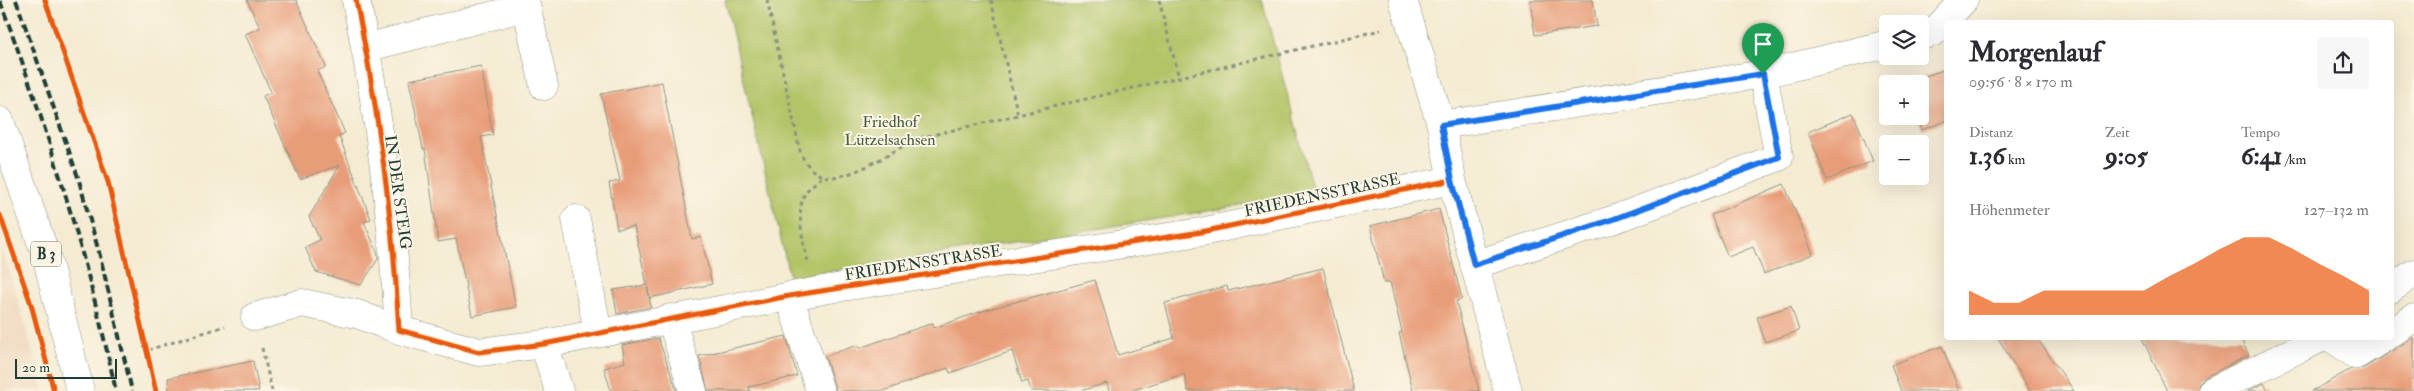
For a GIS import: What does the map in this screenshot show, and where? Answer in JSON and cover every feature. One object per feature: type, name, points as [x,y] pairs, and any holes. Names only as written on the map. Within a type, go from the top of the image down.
[{"type":"street","name":"IN DER STEIG","points":[[356,0],[365,48],[396,264],[399,330]]},
{"type":"street","points":[[1945,20],[1964,0]]},
{"type":"street","points":[[365,48],[526,4],[544,86]]},
{"type":"street","points":[[1406,12],[1441,125],[1452,180],[1508,391]]},
{"type":"street","points":[[1929,33],[1934,32],[1944,21]]},
{"type":"street","points":[[1441,125],[1763,74],[1879,46]]},
{"type":"street","points":[[1474,265],[1614,219],[1779,157],[1763,74]]},
{"type":"street","name":"B 3","points":[[0,121],[47,259],[80,391]]},
{"type":"street","name":"FRIEDENSSTRASSE","points":[[255,317],[302,303],[357,314],[399,330],[479,352],[544,344],[823,290],[1201,232],[1452,180]]},
{"type":"street","points":[[576,219],[598,333]]},
{"type":"street","points":[[2394,287],[2414,273]]},
{"type":"street","points":[[789,296],[820,391]]},
{"type":"street","points":[[671,318],[693,391]]},
{"type":"street","points":[[2394,331],[2414,318]]},
{"type":"street","points":[[2212,391],[2316,340]]},
{"type":"street","points":[[2335,340],[2356,355],[2381,340]]},
{"type":"street","points":[[544,344],[559,391]]},
{"type":"path","points":[[767,0],[801,155],[809,168],[824,176],[848,175],[915,139],[1178,78],[1406,12]]},
{"type":"path","points":[[991,0],[1018,115]]},
{"type":"path","points":[[1160,0],[1178,78]]},
{"type":"path","points":[[823,290],[810,270],[803,244],[800,211],[804,192],[824,176]]},
{"type":"path","points":[[148,350],[255,317],[272,391]]},
{"type":"shaded area","points":[[0,246],[12,280],[44,391],[0,391]]},
{"type":"green space","name":"Friedhof Lützelsachsen","points":[[725,0],[1262,0],[1314,194],[790,278]]},
{"type":"building","points":[[247,0],[296,0],[326,67],[317,71],[345,133],[339,136],[371,219],[364,222],[378,254],[378,259],[361,285],[316,272],[305,247],[320,240],[309,217],[340,165],[300,179],[263,96],[271,92],[245,34],[260,28]]},
{"type":"building","points":[[1530,0],[1593,0],[1597,26],[1535,35]]},
{"type":"building","points":[[481,66],[493,135],[481,137],[516,307],[472,316],[456,239],[438,242],[425,149],[423,149],[409,80]]},
{"type":"building","points":[[1944,70],[1944,122],[1922,130],[1920,125],[1929,125],[1928,75]]},
{"type":"building","points":[[662,82],[692,239],[701,237],[712,284],[650,298],[634,226],[617,229],[609,183],[620,181],[601,94]]},
{"type":"building","points":[[1853,113],[1873,161],[1827,180],[1808,132]]},
{"type":"building","points":[[1784,184],[1813,254],[1764,274],[1753,247],[1728,257],[1711,215]]},
{"type":"building","points":[[1439,209],[1462,299],[1456,301],[1479,391],[1413,391],[1399,333],[1402,332],[1390,282],[1384,283],[1370,226]]},
{"type":"building","points":[[1323,268],[1354,391],[1188,391],[1184,374],[1130,391],[1109,391],[1107,383],[1080,391],[1031,391],[1028,381],[1022,383],[1012,351],[950,373],[948,368],[883,391],[836,391],[825,356],[858,345],[859,348],[933,323],[934,328],[982,311],[1095,280],[1118,355],[1174,338],[1165,303],[1227,286],[1228,291]]},
{"type":"building","points":[[647,285],[651,307],[617,314],[613,290]]},
{"type":"building","points":[[1791,306],[1799,331],[1765,342],[1757,317]]},
{"type":"building","points":[[786,336],[797,376],[749,387],[750,391],[708,391],[699,356]]},
{"type":"building","points":[[2414,337],[2414,391],[2312,391],[2351,369],[2364,368]]},
{"type":"building","points":[[658,338],[677,391],[611,391],[604,368],[625,362],[622,345]]},
{"type":"building","points":[[1999,340],[2038,340],[2074,391],[2030,391]]},
{"type":"building","points":[[2143,340],[2241,340],[2249,355],[2205,377],[2199,383],[2197,391],[2167,391]]},
{"type":"building","points":[[1942,346],[1959,391],[1901,391],[1891,365]]},
{"type":"building","points":[[253,361],[259,391],[169,391],[168,378]]},
{"type":"building","points":[[2264,383],[2268,391],[2248,391]]},
{"type":"railway","points":[[16,0],[78,177],[100,256],[132,391]]},
{"type":"railway","points":[[0,1],[18,49],[65,194],[105,341],[116,391]]},
{"type":"cycle path","points":[[45,0],[108,182],[156,391]]},
{"type":"cycle path","points":[[356,0],[371,82],[389,205],[399,330],[479,352],[544,344],[789,296],[1201,232],[1452,180]]},
{"type":"cycle path","points":[[0,215],[31,304],[54,391]]},
{"type":"route","points":[[1763,74],[1779,157],[1614,219],[1474,265],[1452,180],[1441,125],[1763,74]]}]
